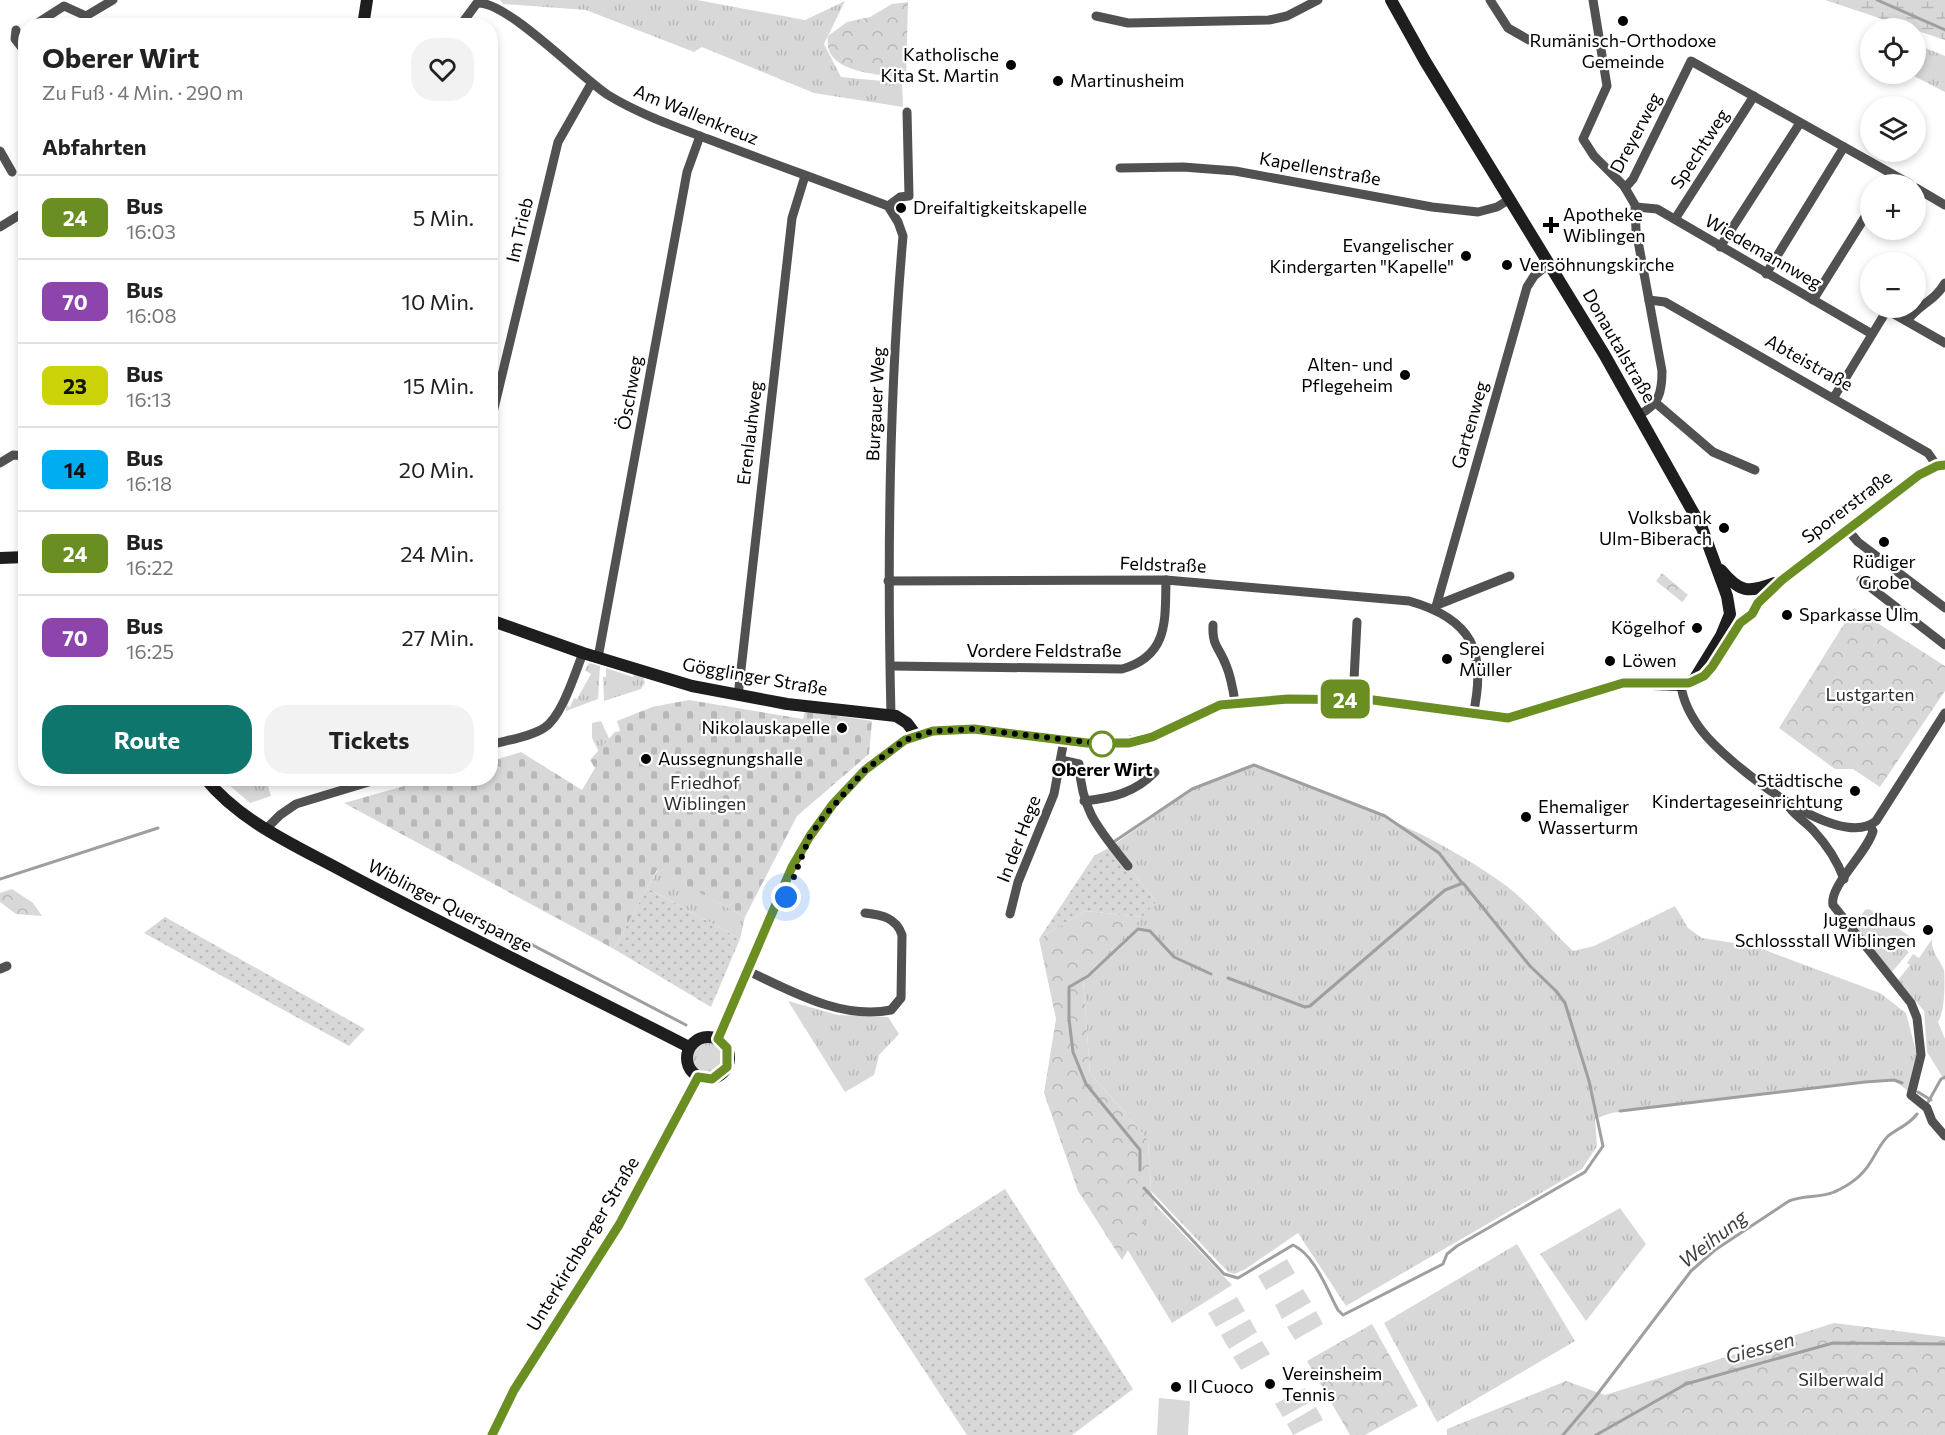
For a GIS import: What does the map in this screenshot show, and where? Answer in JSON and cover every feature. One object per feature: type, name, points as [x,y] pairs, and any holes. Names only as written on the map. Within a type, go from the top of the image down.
[{"type":"main road","points":[[364,18],[367,0]]},
{"type":"main road","name":"Donautalstraße","points":[[1391,0],[1550,263],[1699,521],[1729,606]]},
{"type":"main road","name":"Sporerstraße","points":[[1757,606],[1782,580],[1847,529],[1919,475],[1941,465]]},
{"type":"main road","points":[[0,558],[18,557]]},
{"type":"main road","points":[[718,1039],[792,867],[810,836],[833,804],[865,770],[910,737],[941,730],[974,729],[1109,745],[1138,741],[1210,708],[1234,702],[1353,699],[1428,706],[1494,718],[1523,715],[1605,686],[1644,683],[1681,685],[1704,676],[1740,623],[1752,614],[1757,606],[1755,596],[1728,579],[1714,561]]},
{"type":"main road","name":"Sporerstraße","points":[[1744,589],[1756,590],[1782,580]]},
{"type":"main road","points":[[1694,680],[1730,618],[1729,606],[1732,593],[1744,589]]},
{"type":"main road","points":[[1729,606],[1736,617],[1746,618]]},
{"type":"main road","name":"Gögglinger Straße","points":[[498,623],[598,658],[683,684],[787,704],[891,715]]},
{"type":"main road","points":[[891,715],[907,723],[910,737]]},
{"type":"main road","name":"Wiblinger Querspange","points":[[213,786],[243,814],[266,829],[379,890],[689,1047]]},
{"type":"main road","points":[[705,1037],[718,1039],[727,1048],[727,1067],[712,1079],[698,1077],[687,1061],[689,1047],[705,1037]]},
{"type":"main road","name":"Unterkirchberger Straße","points":[[493,1432],[514,1390],[619,1225],[698,1077]]},
{"type":"street","points":[[45,18],[64,6],[86,16],[113,0]]},
{"type":"street","points":[[1096,16],[1128,23],[1269,20],[1287,16],[1318,0]]},
{"type":"street","points":[[1490,0],[1508,28],[1529,40]]},
{"type":"street","points":[[1593,0],[1607,84],[1583,140],[1625,188],[1636,207],[1636,230],[1662,371],[1657,404],[1639,415]]},
{"type":"street","points":[[466,18],[478,1]]},
{"type":"street","name":"Am Wallenkreuz","points":[[478,1],[490,1],[519,18],[591,84],[648,116],[888,206]]},
{"type":"street","points":[[16,30],[15,39],[18,43]]},
{"type":"street","name":"Dreyerweg","points":[[1625,188],[1633,179],[1691,61],[1754,96]]},
{"type":"street","name":"Im Trieb","points":[[498,392],[558,142],[591,84]]},
{"type":"street","points":[[1754,96],[1892,174]]},
{"type":"street","name":"Spechtweg","points":[[1675,219],[1754,96]]},
{"type":"street","points":[[888,206],[900,197],[909,196],[908,112]]},
{"type":"street","points":[[1720,247],[1800,123]]},
{"type":"street","name":"Öschweg","points":[[598,658],[687,172],[700,136]]},
{"type":"street","points":[[1766,274],[1844,147]]},
{"type":"street","points":[[0,151],[12,172]]},
{"type":"street","name":"Kapellenstraße","points":[[1120,168],[1183,167],[1235,171],[1432,207],[1478,212],[1493,208],[1510,199]]},
{"type":"street","name":"Erenlauhweg","points":[[738,696],[792,218],[805,176]]},
{"type":"street","points":[[1926,194],[1945,205]]},
{"type":"street","name":"Burgauer Weg","points":[[888,206],[903,236],[894,364],[888,581],[891,715]]},
{"type":"street","name":"Wiedemannweg","points":[[1636,207],[1657,209],[1872,334]]},
{"type":"street","points":[[0,226],[18,216]]},
{"type":"street","points":[[1813,300],[1860,225]]},
{"type":"street","name":"Gartenweg","points":[[1436,607],[1527,286],[1534,276],[1550,263]]},
{"type":"street","points":[[1907,321],[1914,311],[1930,302],[1945,283]]},
{"type":"street","name":"Abteistraße","points":[[1649,300],[1665,302],[1834,397],[1928,453],[1941,465]]},
{"type":"street","points":[[1834,397],[1887,310],[1945,343]]},
{"type":"street","points":[[1657,404],[1713,452],[1755,470]]},
{"type":"street","points":[[0,463],[14,455],[18,455]]},
{"type":"street","points":[[1847,529],[1858,542],[1945,608]]},
{"type":"street","points":[[1436,607],[1510,576]]},
{"type":"street","name":"Feldstraße","points":[[888,581],[1166,580],[1397,599],[1436,607],[1465,632],[1477,654],[1479,674],[1473,715]]},
{"type":"street","name":"Vordere Feldstraße","points":[[891,666],[1122,669],[1137,665],[1157,647],[1162,636],[1166,580]]},
{"type":"street","points":[[1862,580],[1945,645]]},
{"type":"street","points":[[1353,699],[1357,622]]},
{"type":"street","points":[[1213,625],[1212,642],[1225,661],[1232,680],[1234,702]]},
{"type":"street","points":[[498,743],[543,729],[556,715],[583,653]]},
{"type":"street","points":[[1681,685],[1688,708],[1710,741],[1740,768],[1784,800],[1847,828],[1870,826],[1884,809],[1945,713]]},
{"type":"street","name":"In der Hege","points":[[1010,914],[1018,882],[1054,794],[1064,740]]},
{"type":"street","points":[[1061,760],[1079,764],[1084,801],[1096,825],[1128,866]]},
{"type":"street","points":[[1084,801],[1112,798],[1129,792],[1144,783],[1155,772]]},
{"type":"street","points":[[266,829],[280,814],[296,804],[356,786]]},
{"type":"street","points":[[1784,800],[1791,813],[1804,821],[1825,844],[1844,879]]},
{"type":"street","points":[[1870,826],[1873,831],[1870,841],[1832,899],[1836,912],[1903,991],[1917,1018],[1921,1055],[1911,1095],[1927,1108],[1932,1121],[1945,1136]]},
{"type":"street","points":[[748,971],[828,1006],[859,1011],[891,1010],[901,998],[902,935],[899,927],[889,918],[865,913]]},
{"type":"green space","points":[[500,0],[697,0],[805,20],[845,1],[824,44],[841,77],[902,83],[903,107],[814,93],[702,47],[694,52],[586,10],[503,4]]},
{"type":"green space","points":[[1825,0],[1945,0],[1945,40],[1926,34],[1926,18],[1879,18]]},
{"type":"green space","points":[[908,2],[906,78],[855,70],[834,58],[829,49],[828,36],[847,22],[870,17],[892,4]]},
{"type":"green space","points":[[1926,48],[1945,56],[1945,92],[1926,82]]},
{"type":"green space","points":[[1662,573],[1688,595],[1682,602],[1656,581]]},
{"type":"green space","name":"Lustgarten","points":[[1854,608],[1945,666],[1945,691],[1880,787],[1853,769],[1835,769],[1779,728]]},
{"type":"green space","points":[[589,663],[600,666],[598,699],[566,711],[566,705],[570,707],[574,698],[577,699],[591,674],[585,670]]},
{"type":"green space","points":[[606,668],[633,677],[634,674],[643,677],[645,683],[641,689],[604,701],[603,677],[606,677]]},
{"type":"green space","name":"Friedhof Wiblingen","points":[[689,700],[803,719],[805,711],[872,721],[869,754],[797,816],[745,917],[657,870],[614,949],[344,803],[404,786],[498,786],[498,759],[521,752],[582,790],[595,768],[590,760],[615,732],[620,731],[617,721],[652,707]]},
{"type":"green space","points":[[601,721],[613,747],[600,754],[592,738],[592,723]]},
{"type":"green space","points":[[1254,765],[1381,816],[1443,846],[1501,882],[1520,897],[1573,951],[1594,946],[1675,906],[1688,928],[1702,938],[1754,946],[1880,993],[1906,1013],[1917,1055],[1908,1091],[1895,1081],[1865,1082],[1611,1113],[1595,1119],[1597,1146],[1582,1169],[1346,1306],[1298,1233],[1244,1270],[1234,1274],[1228,1272],[1151,1191],[1148,1140],[1090,1073],[1083,978],[1156,902],[1112,846],[1190,791]]},
{"type":"green space","points":[[230,786],[268,786],[271,796],[250,803]]},
{"type":"green space","points":[[1112,846],[1156,902],[1142,917],[1085,911],[1039,939],[1094,856]]},
{"type":"green space","points":[[658,870],[745,917],[740,939],[647,888]]},
{"type":"green space","points":[[647,888],[740,939],[711,1007],[614,949]]},
{"type":"green space","points":[[12,889],[33,903],[42,916],[16,914],[0,902],[0,893]]},
{"type":"green space","points":[[1869,909],[1911,937],[1904,948],[1909,952],[1891,973],[1853,928],[1865,910]]},
{"type":"green space","points":[[1085,911],[1142,917],[1083,978],[1090,1073],[1148,1140],[1151,1191],[1155,1205],[1122,1260],[1078,1191],[1044,1093],[1056,1019],[1039,939]]},
{"type":"green space","points":[[165,917],[365,1029],[349,1046],[144,933]]},
{"type":"green space","points":[[1932,939],[1934,952],[1944,970],[1943,1004],[1938,1022],[1945,1039],[1945,1081],[1927,1052],[1924,1011],[1898,980],[1910,965],[1907,963],[1913,954],[1919,958]]},
{"type":"green space","points":[[788,1001],[838,1015],[888,1017],[899,1034],[879,1055],[874,1075],[845,1092]]},
{"type":"green space","points":[[708,1037],[723,1043],[729,1058],[723,1073],[708,1079],[693,1073],[687,1058],[693,1043]]},
{"type":"green space","points":[[1005,1189],[1133,1389],[1072,1435],[967,1435],[864,1279]]},
{"type":"green space","points":[[1155,1205],[1232,1285],[1172,1323],[1127,1249]]},
{"type":"green space","points":[[1620,1208],[1646,1244],[1586,1321],[1540,1254]]},
{"type":"green space","points":[[1517,1244],[1575,1341],[1437,1422],[1384,1323]]},
{"type":"green space","points":[[1287,1259],[1295,1273],[1266,1290],[1258,1276]]},
{"type":"green space","points":[[1303,1289],[1311,1302],[1282,1319],[1275,1305]]},
{"type":"green space","points":[[1237,1297],[1245,1311],[1216,1327],[1208,1313]]},
{"type":"green space","points":[[1316,1311],[1323,1324],[1295,1340],[1287,1327]]},
{"type":"green space","points":[[1250,1319],[1257,1332],[1229,1349],[1221,1335]]},
{"type":"green space","name":"Silberwald","points":[[1834,1323],[1945,1337],[1945,1435],[1447,1435],[1447,1429],[1566,1381],[1605,1395]]},
{"type":"green space","points":[[1372,1324],[1418,1406],[1365,1435],[1350,1435],[1307,1361]]},
{"type":"green space","points":[[1262,1341],[1270,1354],[1241,1370],[1233,1357]]},
{"type":"green space","points":[[1305,1388],[1312,1401],[1283,1417],[1275,1404]]},
{"type":"green space","points":[[1159,1398],[1190,1401],[1188,1435],[1157,1435]]},
{"type":"green space","points":[[1316,1407],[1323,1420],[1293,1435],[1287,1424]]},
{"type":"waterway","name":"Weihung","points":[[1877,0],[1945,30]]},
{"type":"waterway","points":[[1115,841],[1192,789],[1254,765],[1385,816],[1439,853],[1462,883]]},
{"type":"waterway","points":[[0,879],[158,828]]},
{"type":"waterway","points":[[1144,1188],[1224,1274],[1238,1278],[1293,1245],[1301,1250],[1314,1265],[1338,1310],[1343,1315],[1443,1264],[1447,1254],[1457,1246],[1585,1172],[1603,1146],[1589,1081],[1565,1003],[1530,966],[1463,883],[1445,890],[1310,1006],[1305,1007],[1228,978]]},
{"type":"waterway","points":[[475,915],[686,1025]]},
{"type":"waterway","points":[[1140,1170],[1140,1150],[1086,1084],[1073,1052],[1069,1019],[1069,987],[1088,976],[1138,929],[1150,931],[1174,957],[1211,974]]},
{"type":"waterway","name":"Weihung","points":[[1927,1104],[1941,1079],[1945,1077]]},
{"type":"waterway","points":[[1620,1111],[1865,1082],[1894,1080],[1902,1083]]},
{"type":"waterway","points":[[1918,1092],[1931,1100]]},
{"type":"waterway","name":"Weihung","points":[[1563,1435],[1596,1396],[1691,1271],[1715,1250],[1789,1201],[1829,1194],[1849,1184],[1867,1168],[1888,1136],[1907,1124],[1917,1114]]},
{"type":"waterway","name":"Giessen","points":[[1596,1435],[1686,1384],[1833,1343],[1945,1344]]},
{"type":"bus line","name":"24","points":[[492,1435],[514,1390],[619,1225],[698,1077],[705,1079],[718,1077],[727,1067],[729,1054],[727,1048],[718,1039],[792,867],[833,804],[865,770],[888,750],[920,734],[963,728],[1109,745],[1129,743],[1152,737],[1220,705],[1288,699],[1373,700],[1428,706],[1494,718],[1508,718],[1535,712],[1605,686],[1623,683],[1658,685],[1689,683],[1704,676],[1728,644],[1740,623],[1752,614],[1758,603],[1782,580],[1919,475],[1929,469],[1945,465]]},
{"type":"place","name":"Rumänisch-Orthodoxe Gemeinde","points":[[1623,21]]},
{"type":"place","name":"Katholische Kita St. Martin","points":[[1011,65]]},
{"type":"place","name":"Martinusheim","points":[[1058,81]]},
{"type":"place","name":"Dreifaltigkeitskapelle","points":[[901,208]]},
{"type":"place","name":"Apotheke Wiblingen","points":[[1551,225]]},
{"type":"place","name":"Evangelischer Kindergarten \"Kapelle\"","points":[[1466,256]]},
{"type":"place","name":"Versöhnungskirche","points":[[1507,265]]},
{"type":"place","name":"Alten- und Pflegeheim","points":[[1405,375]]},
{"type":"place","name":"Volksbank Ulm-Biberach","points":[[1724,528]]},
{"type":"place","name":"Rüdiger Grobe","points":[[1884,542]]},
{"type":"place","name":"Sparkasse Ulm","points":[[1787,615]]},
{"type":"place","name":"Kögelhof","points":[[1697,628]]},
{"type":"place","name":"Spenglerei Müller","points":[[1447,659]]},
{"type":"place","name":"Löwen","points":[[1610,661]]},
{"type":"place","name":"Nikolauskapelle","points":[[842,728]]},
{"type":"place","name":"Oberer Wirt","points":[[1102,744]]},
{"type":"place","name":"Aussegnungshalle","points":[[646,759]]},
{"type":"place","name":"Städtische Kindertageseinrichtung","points":[[1855,791]]},
{"type":"place","name":"Ehemaliger Wasserturm","points":[[1526,817]]},
{"type":"place","name":"Jugendhaus Schlossstall Wiblingen","points":[[1928,930]]},
{"type":"place","name":"Vereinsheim Tennis","points":[[1270,1384]]},
{"type":"place","name":"Il Cuoco","points":[[1176,1387]]},
{"type":"route","points":[[786,897],[799,870],[810,836],[833,804],[865,770],[888,750],[905,740],[933,731],[974,729],[1102,744]]}]
